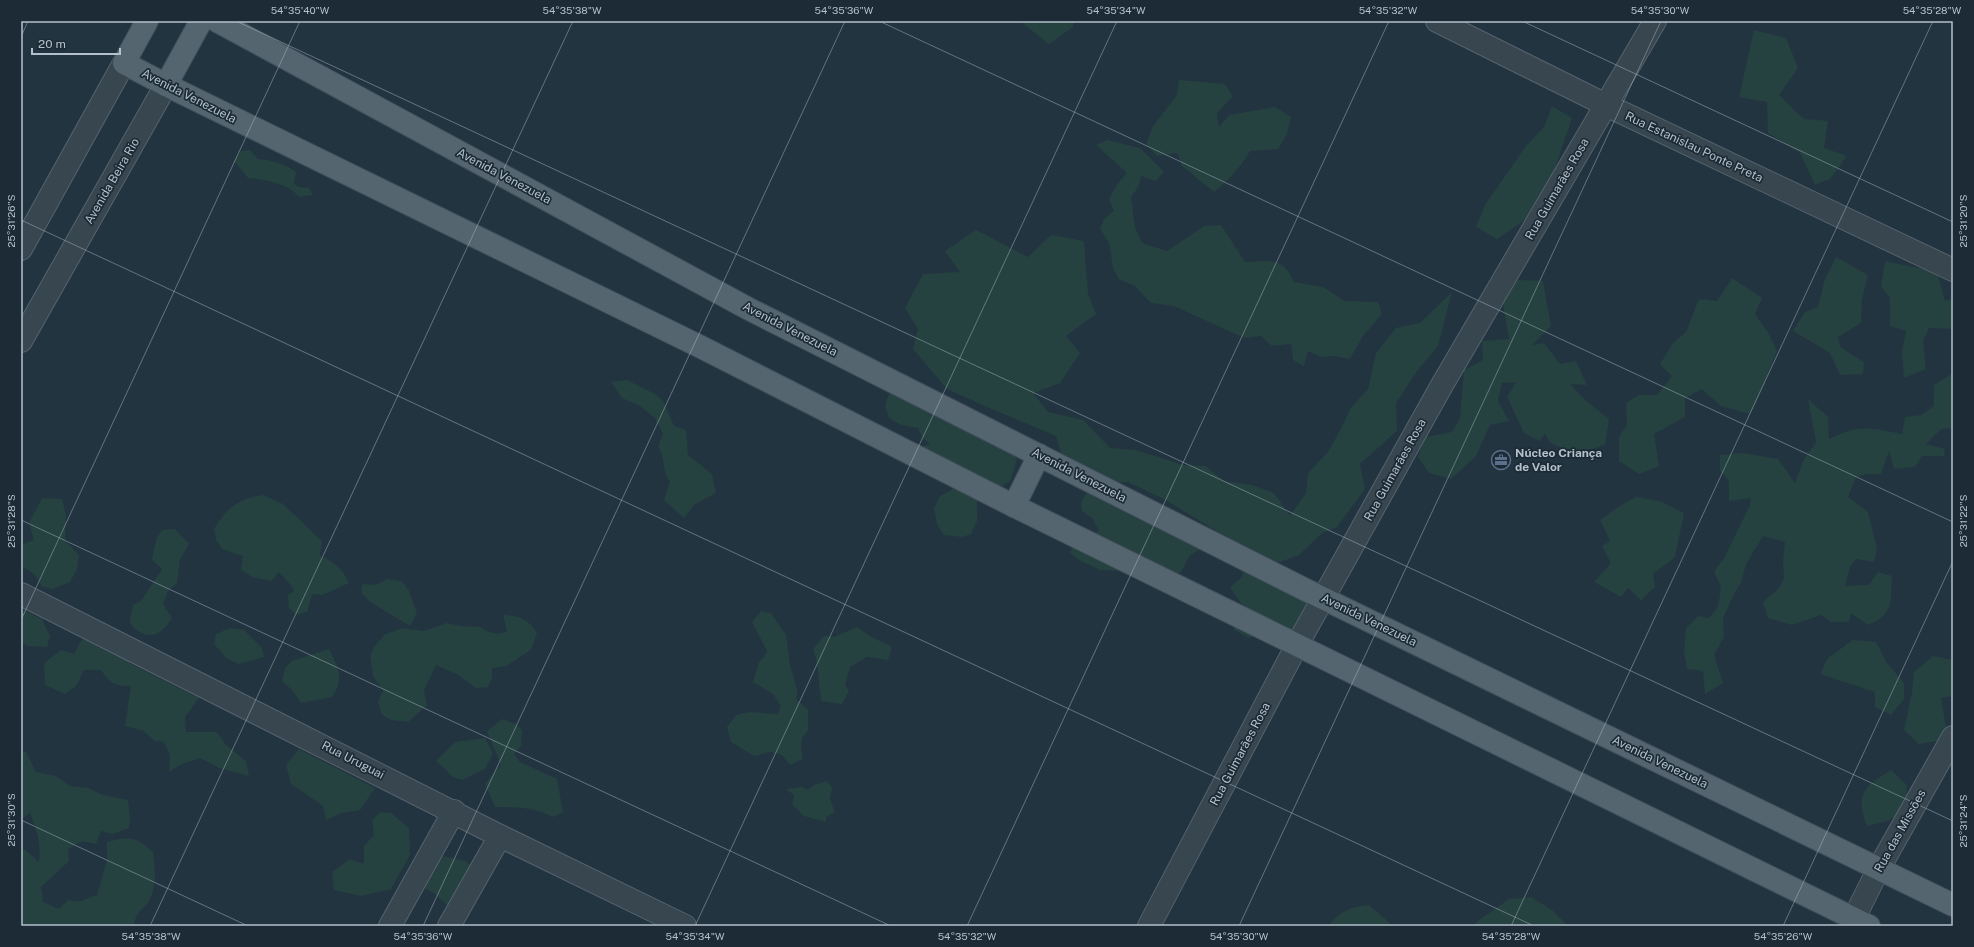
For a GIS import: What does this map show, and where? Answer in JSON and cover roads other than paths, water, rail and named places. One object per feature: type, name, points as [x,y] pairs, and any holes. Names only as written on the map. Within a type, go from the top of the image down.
[{"type":"main road","points":[[124,63],[147,21]]},
{"type":"main road","name":"Avenida Beira Rio","points":[[166,85],[201,21]]},
{"type":"main road","name":"Avenida Venezuela","points":[[217,21],[749,309],[1324,598],[1880,868],[1953,905]]},
{"type":"main road","name":"Avenida Venezuela","points":[[124,63],[701,347],[1014,506],[1857,924]]},
{"type":"main road","points":[[1014,506],[1039,455]]},
{"type":"street","name":"Rua Estanislau Ponte Preta","points":[[1437,21],[1606,105],[1953,270]]},
{"type":"street","name":"Rua Guimarães Rosa","points":[[1149,926],[1297,645],[1442,386],[1655,21]]},
{"type":"street","points":[[21,249],[124,63]]},
{"type":"street","name":"Avenida Beira Rio","points":[[21,341],[166,85]]},
{"type":"street","name":"Rua Uruguai","points":[[21,594],[454,811],[500,836],[685,926]]},
{"type":"street","name":"Rua das Missões","points":[[1857,924],[1880,868],[1953,737]]},
{"type":"street","points":[[390,926],[454,811]]},
{"type":"street","points":[[449,926],[500,836]]},
{"type":"place","name":"Núcleo Criança de Valor","points":[[1501,460]]}]
